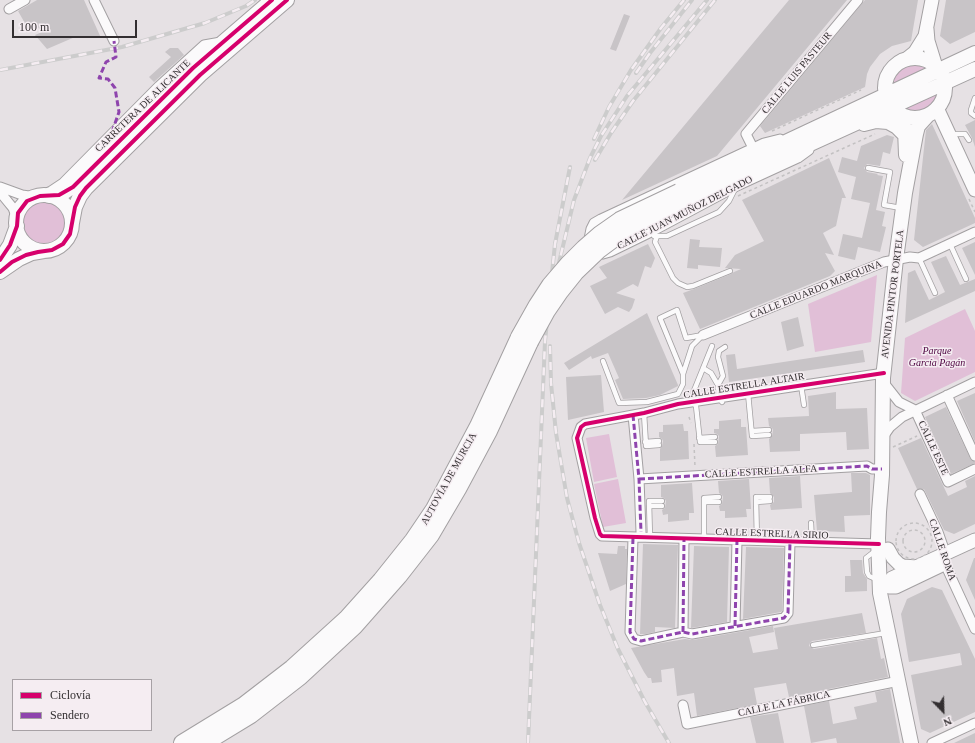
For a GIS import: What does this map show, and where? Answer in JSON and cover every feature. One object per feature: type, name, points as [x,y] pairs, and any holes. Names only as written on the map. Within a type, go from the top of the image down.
[{"type":"highway","name":"AUTOVÍA DE MURCIA","points":[[182,743],[233,713],[312,651],[364,600],[413,540],[434,509],[478,426],[525,326],[550,285],[575,256],[600,234],[631,214],[681,197]]},
{"type":"highway","name":"AUTOVÍA DE MURCIA","points":[[205,743],[251,714],[300,677],[337,644],[373,607],[419,551],[444,514],[489,431],[536,331],[560,292],[584,264],[607,243],[681,197]]},
{"type":"main road","points":[[269,6],[287,0]]},
{"type":"main road","name":"CARRETERA DE ALICANTE","points":[[41,196],[55,196],[62,194],[76,184],[166,94],[223,42],[269,6]]},
{"type":"main road","name":"CARRETERA DE ALICANTE","points":[[72,222],[75,206],[86,188],[269,6]]},
{"type":"main road","points":[[940,73],[975,53]]},
{"type":"main road","points":[[933,111],[923,117],[913,118],[892,105],[885,86],[889,74],[898,64],[905,60],[919,59],[928,62],[940,73],[975,69]]},
{"type":"main road","name":"CALLE JUAN MUÑOZ DELGADO","points":[[681,197],[835,125],[892,105],[940,73]]},
{"type":"main road","name":"AVENIDA PINTOR PORTELA","points":[[886,583],[878,545],[882,472],[883,377],[905,193],[918,126],[933,111],[943,97],[940,73]]},
{"type":"main road","name":"AVENIDA PINTOR PORTELA","points":[[892,105],[902,122],[906,136],[905,193]]},
{"type":"main road","points":[[835,125],[882,121],[893,124],[906,136]]},
{"type":"main road","points":[[0,260],[10,245],[21,209],[27,201],[41,196],[58,199],[65,205],[70,213],[72,222],[72,228],[67,240],[58,248],[26,255],[12,262],[0,272]]},
{"type":"main road","points":[[17,224],[21,238],[26,244],[34,249],[46,251]]},
{"type":"main road","points":[[886,583],[880,593],[911,743]]},
{"type":"main road","points":[[886,583],[898,656],[899,681]]},
{"type":"street","points":[[9,9],[25,0]]},
{"type":"street","points":[[94,0],[114,41]]},
{"type":"street","name":"CALLE LUIS PASTEUR","points":[[753,148],[746,134],[858,0]]},
{"type":"street","points":[[932,0],[927,29],[928,41],[940,73]]},
{"type":"street","points":[[905,60],[918,47],[927,29]]},
{"type":"street","points":[[933,111],[945,125],[975,190]]},
{"type":"street","name":"CALLE JUAN MUÑOZ DELGADO","points":[[835,125],[798,158],[737,186],[654,234],[603,254],[599,253],[589,239],[594,223],[600,219],[753,148],[764,143],[835,125]]},
{"type":"street","points":[[0,187],[22,195],[41,196]]},
{"type":"street","points":[[0,192],[13,208],[17,224]]},
{"type":"street","name":"CALLE EDUARDO MARQUINA","points":[[703,335],[884,262],[910,257],[919,258],[975,232]]},
{"type":"street","points":[[883,377],[899,402],[912,412]]},
{"type":"street","name":"CALLE ESTRELLA ALTAIR","points":[[598,528],[578,438],[581,427],[585,424],[654,411],[678,404],[694,404],[883,377]]},
{"type":"street","points":[[882,438],[896,421],[975,382]]},
{"type":"street","points":[[947,395],[975,456]]},
{"type":"street","points":[[899,402],[889,402],[882,408],[892,416],[912,412]]},
{"type":"street","name":"CALLE ESTE","points":[[912,412],[948,482],[975,469]]},
{"type":"street","points":[[633,415],[639,479],[647,534]]},
{"type":"street","name":"CALLE ESTRELLA ALFA","points":[[639,479],[867,466],[882,472]]},
{"type":"street","name":"CALLE ROMA","points":[[920,494],[938,532],[945,559],[975,629]]},
{"type":"street","name":"CALLE ESTRELLA SIRIO","points":[[598,528],[605,532],[812,540],[878,545]]},
{"type":"street","name":"CALLE ESTRELLA SIRIO","points":[[598,528],[602,536],[633,538],[647,534],[684,539],[704,537],[737,540],[757,538],[790,542],[812,540],[878,545]]},
{"type":"street","points":[[633,538],[630,632],[636,640],[649,640],[683,632],[692,634],[784,618],[788,613],[790,542]]},
{"type":"street","points":[[683,632],[684,539]]},
{"type":"street","points":[[735,626],[737,540]]},
{"type":"street","points":[[920,562],[886,583],[896,587],[975,540]]},
{"type":"street","points":[[878,545],[903,566],[945,559],[975,550]]},
{"type":"street","name":"CALLE LA FÁBRICA","points":[[683,706],[687,724],[899,681]]},
{"type":"street","points":[[932,743],[975,723]]},
{"type":"lane","points":[[975,98],[971,110],[975,116]]},
{"type":"lane","points":[[945,125],[956,134],[959,140]]},
{"type":"lane","points":[[956,134],[965,134],[969,140]]},
{"type":"lane","points":[[868,168],[890,172],[884,205],[903,208]]},
{"type":"lane","points":[[730,272],[693,286],[686,287],[678,284],[673,278],[655,242],[654,234],[667,236],[719,212],[729,201],[737,186]]},
{"type":"lane","points":[[950,244],[966,279]]},
{"type":"lane","points":[[919,258],[935,293]]},
{"type":"lane","points":[[683,374],[660,318],[677,310],[686,338],[703,335]]},
{"type":"lane","points":[[603,361],[619,403],[647,402],[678,394],[683,384],[683,374],[692,346],[703,335]]},
{"type":"lane","points":[[712,346],[693,393],[699,438],[715,440]]},
{"type":"lane","points":[[718,385],[724,376],[718,357],[719,352],[725,347]]},
{"type":"lane","points":[[703,368],[710,373],[718,385],[720,400]]},
{"type":"lane","points":[[802,388],[804,405]]},
{"type":"lane","points":[[748,396],[752,436],[769,433]]},
{"type":"lane","points":[[644,413],[646,446],[659,443]]},
{"type":"lane","points":[[704,537],[704,498],[719,499]]},
{"type":"lane","points":[[757,538],[756,498],[770,499]]},
{"type":"lane","points":[[647,534],[649,501],[662,503]]},
{"type":"lane","points":[[811,523],[812,540]]},
{"type":"lane","points":[[866,558],[878,545]]},
{"type":"lane","points":[[878,545],[866,558],[867,572],[869,576],[886,583]]},
{"type":"lane","points":[[813,645],[887,631]]},
{"type":"path","points":[[771,132],[861,90]]},
{"type":"path","points":[[738,196],[881,131]]},
{"type":"path","points":[[689,417],[691,424]]},
{"type":"path","points":[[893,447],[921,434]]},
{"type":"path","points":[[694,438],[695,476]]},
{"type":"path","points":[[910,524],[922,525],[930,534],[932,544],[927,554],[920,562],[917,559],[907,558],[899,553],[897,548],[897,534],[905,526],[910,524]]},
{"type":"path","points":[[916,531],[923,536],[924,543],[918,551],[912,552],[904,546],[904,536],[909,532],[916,531]]},
{"type":"green space","points":[[915,58],[924,60],[936,67],[885,90],[887,78],[894,67],[901,62]]},
{"type":"green space","points":[[944,82],[944,90],[940,103],[918,118],[908,117],[898,113]]},
{"type":"green space","points":[[31,199],[58,199],[68,209],[72,229],[67,240],[58,248],[46,251],[30,247],[21,238],[19,234],[18,213]]},
{"type":"green space","points":[[877,275],[871,342],[815,352],[808,304]]},
{"type":"green space","name":"Parque García Pagán","points":[[965,309],[975,331],[975,372],[915,401],[901,393],[905,338]]},
{"type":"green space","points":[[609,434],[617,477],[594,482],[586,438]]},
{"type":"green space","points":[[618,479],[626,523],[603,527],[594,484]]},
{"type":"building","points":[[37,0],[84,0],[101,38],[75,37],[47,49],[35,35],[42,32],[34,22],[26,25],[18,11]]},
{"type":"building","points":[[789,0],[847,0],[717,156],[622,200]]},
{"type":"building","points":[[865,0],[918,0],[911,41],[892,46],[880,54],[870,67],[867,74],[865,87],[765,133],[760,126]]},
{"type":"building","points":[[946,0],[975,0],[975,32],[950,44],[940,36]]},
{"type":"building","points":[[624,14],[630,16],[616,51],[610,49]]},
{"type":"building","points":[[170,48],[178,48],[184,55],[154,82],[149,77],[171,57],[165,52]]},
{"type":"building","points":[[975,120],[975,147],[965,125]]},
{"type":"building","points":[[932,124],[975,218],[975,223],[923,247],[914,240],[926,130]]},
{"type":"building","points":[[887,135],[894,137],[890,154],[883,152],[880,166],[867,164],[864,168],[867,172],[883,176],[876,210],[885,212],[882,226],[886,227],[880,252],[858,247],[855,260],[838,256],[843,234],[862,238],[870,203],[851,199],[856,177],[838,172],[842,157],[857,161],[861,146]]},
{"type":"building","points":[[829,158],[846,198],[842,198],[836,226],[823,233],[834,255],[825,253],[835,271],[830,276],[700,329],[683,293],[741,269],[725,268],[735,255],[764,241],[742,200]]},
{"type":"building","points":[[690,239],[700,240],[699,247],[722,248],[720,267],[698,265],[698,269],[687,268]]},
{"type":"building","points":[[975,242],[975,275],[962,248]]},
{"type":"building","points":[[648,244],[655,258],[651,268],[645,266],[638,287],[633,284],[616,293],[635,299],[632,308],[629,312],[618,307],[605,314],[590,286],[607,278],[599,267]]},
{"type":"building","points":[[946,256],[960,285],[975,279],[975,291],[905,323],[908,273],[915,270],[929,300],[945,292],[931,262]]},
{"type":"building","points":[[647,313],[678,386],[660,395],[646,398],[623,399],[615,380],[619,378],[608,353],[592,359],[591,356],[569,370],[564,363]]},
{"type":"building","points":[[798,317],[804,346],[787,351],[781,322]]},
{"type":"building","points":[[863,350],[865,362],[729,382],[726,355],[735,354],[737,369]]},
{"type":"building","points":[[601,375],[604,412],[568,420],[566,377]]},
{"type":"building","points":[[836,392],[836,409],[867,408],[869,449],[847,450],[846,432],[800,434],[800,451],[770,452],[769,439],[772,436],[773,430],[769,426],[768,418],[809,416],[808,396]]},
{"type":"building","points":[[975,393],[975,442],[957,401]]},
{"type":"building","points":[[946,407],[970,458],[975,462],[951,474],[925,417]]},
{"type":"building","points":[[741,419],[741,427],[746,427],[748,455],[716,457],[715,446],[718,444],[719,436],[714,433],[714,429],[719,429],[719,421]]},
{"type":"building","points":[[683,424],[684,431],[688,431],[689,459],[660,461],[660,449],[663,441],[659,437],[659,432],[663,432],[663,425]]},
{"type":"building","points":[[921,438],[948,496],[967,487],[965,481],[975,476],[975,524],[954,534],[944,530],[924,489],[917,489],[898,448]]},
{"type":"building","points":[[851,473],[866,473],[870,475],[870,515],[844,516],[845,532],[817,531],[814,495],[852,492]]},
{"type":"building","points":[[800,476],[802,508],[771,510],[770,505],[774,502],[774,497],[770,493],[769,478]]},
{"type":"building","points":[[749,479],[751,509],[746,509],[747,517],[725,518],[725,511],[720,511],[719,506],[722,504],[723,497],[719,493],[718,481]]},
{"type":"building","points":[[692,483],[694,513],[689,513],[689,520],[668,522],[668,514],[663,515],[662,510],[665,508],[666,501],[661,497],[661,485]]},
{"type":"building","points":[[643,544],[678,545],[675,628],[655,627],[655,632],[640,634]]},
{"type":"building","points":[[618,546],[625,546],[625,549],[627,549],[626,584],[610,591],[598,553],[617,554]]},
{"type":"building","points":[[694,546],[729,547],[727,622],[691,628]]},
{"type":"building","points":[[746,547],[784,548],[781,612],[743,619]]},
{"type":"building","points":[[975,558],[975,600],[966,580]]},
{"type":"building","points":[[850,560],[862,560],[863,573],[867,579],[867,591],[845,592],[845,576],[851,576]]},
{"type":"building","points":[[932,587],[942,590],[975,659],[975,712],[930,733],[921,729],[911,675],[962,665],[960,653],[909,662],[901,614],[907,599]]},
{"type":"building","points":[[862,613],[866,633],[812,641],[809,646],[814,649],[877,638],[881,659],[884,658],[888,677],[789,697],[786,683],[754,688],[757,704],[697,716],[694,693],[677,696],[674,668],[661,670],[662,682],[652,683],[651,678],[648,678],[644,672],[631,648],[685,639],[693,640],[773,626],[774,632],[749,637],[753,653],[778,649],[774,628]]},
{"type":"building","points":[[890,689],[900,743],[837,743],[836,738],[811,743],[804,706],[829,701],[833,724],[857,719],[854,707],[877,702],[875,692]]},
{"type":"building","points":[[778,713],[784,743],[756,743],[750,717]]},
{"type":"building","points":[[975,733],[975,743],[954,743]]},
{"type":"railway","points":[[0,70],[122,47],[205,23],[246,6],[255,0]]},
{"type":"railway","points":[[594,139],[609,107],[631,70],[661,28],[684,0]]},
{"type":"railway","points":[[636,73],[692,0]]},
{"type":"railway","points":[[557,271],[574,200],[590,158],[601,136],[627,96],[707,0]]},
{"type":"railway","points":[[595,160],[633,101],[715,0]]},
{"type":"railway","points":[[528,743],[545,341],[555,244],[570,167]]},
{"type":"railway","points":[[550,346],[551,383],[556,433],[567,498],[579,543],[600,605],[618,649],[645,702],[669,743]]},
{"type":"marked path","points":[[112,132],[119,112],[115,88],[108,79],[99,78],[106,62],[116,57],[114,41]]},
{"type":"marked path","points":[[633,415],[639,479],[641,532]]},
{"type":"marked path","points":[[639,479],[867,466],[872,469],[882,469]]},
{"type":"marked path","points":[[633,538],[630,632],[634,639],[641,641],[683,632],[692,634],[784,618],[788,613],[790,542]]},
{"type":"marked path","points":[[683,632],[684,539]]},
{"type":"marked path","points":[[735,626],[737,540]]},
{"type":"cycle path","points":[[0,260],[10,245],[17,226],[18,213],[27,201],[40,196],[59,195],[73,187],[193,68],[272,0]]},
{"type":"cycle path","points":[[0,272],[12,262],[26,255],[52,250],[63,244],[70,234],[75,207],[86,188],[200,75],[287,0]]},
{"type":"cycle path","points":[[879,544],[602,536],[595,518],[577,438],[581,427],[585,424],[644,413],[678,404],[884,373]]}]
